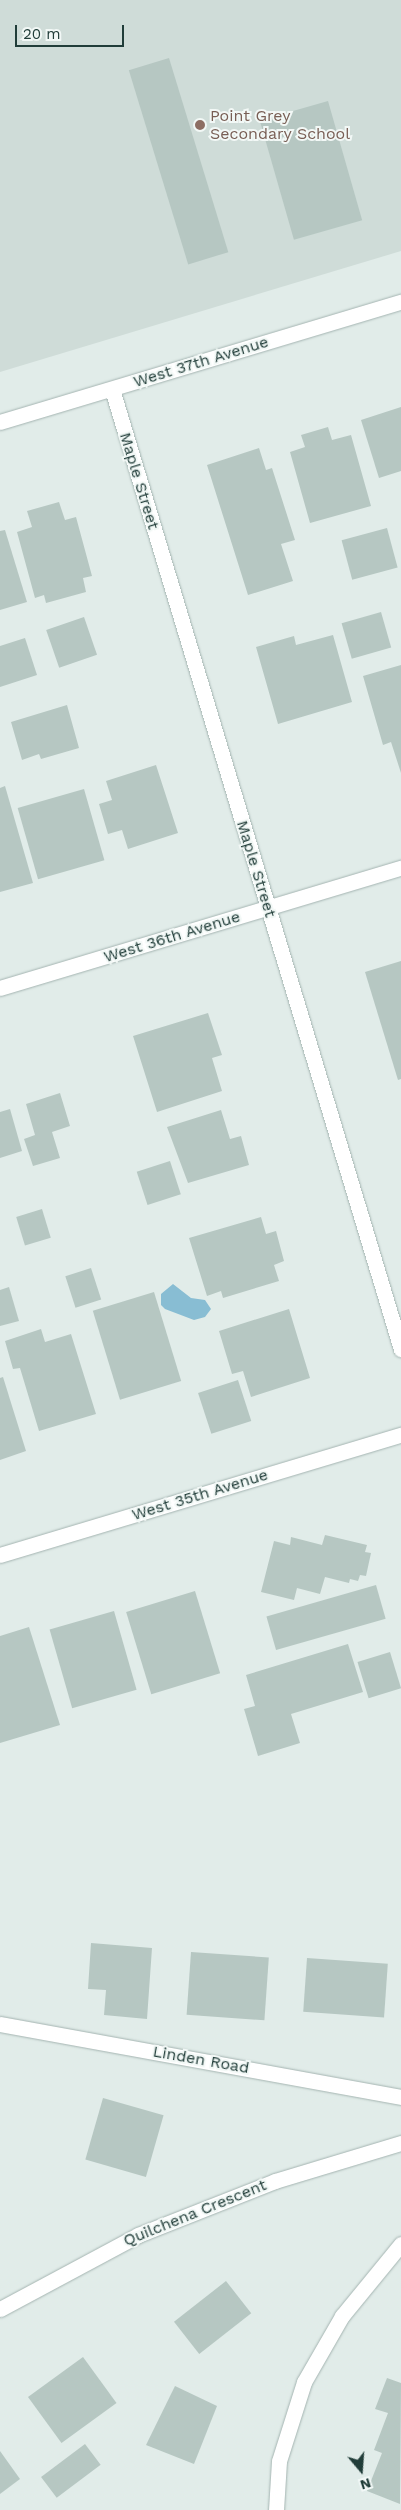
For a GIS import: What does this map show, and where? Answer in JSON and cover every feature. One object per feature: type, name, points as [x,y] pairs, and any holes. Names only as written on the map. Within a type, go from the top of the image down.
[{"type":"street","name":"West 37th Avenue","points":[[0,422],[401,302]]},
{"type":"street","name":"Maple Street","points":[[112,388],[401,1349]]},
{"type":"street","name":"West 36th Avenue","points":[[0,988],[401,868]]},
{"type":"street","name":"West 35th Avenue","points":[[0,1555],[401,1435]]},
{"type":"street","name":"Linden Road","points":[[0,2024],[401,2097]]},
{"type":"street","name":"Quilchena Crescent","points":[[0,2309],[138,2235],[276,2180],[401,2143]]},
{"type":"street","points":[[276,2510],[279,2461],[304,2382],[342,2316],[401,2244]]},
{"type":"shaded area","name":"Point Grey Secondary School","points":[[0,0],[401,0],[401,251],[0,372]]},
{"type":"water","points":[[173,1284],[191,1298],[205,1300],[211,1309],[205,1317],[194,1320],[165,1309],[161,1305],[161,1294]]},
{"type":"building","points":[[169,58],[228,252],[188,264],[129,70]]},
{"type":"building","points":[[328,101],[362,220],[294,240],[260,121]]},
{"type":"building","points":[[401,407],[401,471],[379,478],[361,420]]},
{"type":"building","points":[[328,427],[332,440],[351,435],[371,506],[310,523],[290,452],[305,447],[301,435]]},
{"type":"building","points":[[259,448],[266,470],[272,468],[295,540],[281,544],[293,581],[248,595],[207,465]]},
{"type":"building","points":[[59,502],[65,520],[76,517],[92,576],[83,578],[86,592],[46,603],[44,595],[35,598],[17,532],[32,527],[27,511]]},
{"type":"building","points":[[387,528],[398,568],[352,580],[342,540]]},
{"type":"building","points":[[5,530],[27,602],[0,610],[0,531]]},
{"type":"building","points":[[381,612],[391,648],[352,659],[342,623]]},
{"type":"building","points":[[84,617],[97,655],[59,668],[46,630]]},
{"type":"building","points":[[333,635],[352,702],[278,724],[256,647],[294,636],[296,645]]},
{"type":"building","points":[[25,638],[37,675],[0,687],[0,646]]},
{"type":"building","points":[[401,665],[401,773],[391,742],[383,745],[363,676]]},
{"type":"building","points":[[67,705],[79,748],[41,759],[39,754],[22,760],[11,722]]},
{"type":"building","points":[[156,765],[178,833],[128,849],[122,830],[108,834],[99,804],[112,800],[106,781]]},
{"type":"building","points":[[5,786],[33,883],[0,892],[0,788]]},
{"type":"building","points":[[84,789],[104,860],[38,879],[18,808]]},
{"type":"building","points":[[401,961],[401,1079],[398,1080],[365,972]]},
{"type":"building","points":[[208,1013],[222,1055],[212,1058],[222,1091],[157,1112],[133,1036]]},
{"type":"building","points":[[60,1093],[70,1126],[52,1132],[60,1158],[33,1166],[24,1139],[35,1135],[26,1104]]},
{"type":"building","points":[[10,1109],[22,1151],[0,1158],[0,1112]]},
{"type":"building","points":[[221,1110],[230,1139],[241,1136],[249,1165],[188,1183],[167,1127]]},
{"type":"building","points":[[170,1161],[181,1194],[148,1205],[137,1172]]},
{"type":"building","points":[[42,1209],[51,1238],[25,1246],[16,1217]]},
{"type":"building","points":[[261,1217],[266,1234],[276,1231],[284,1261],[274,1265],[279,1281],[223,1298],[221,1291],[207,1296],[189,1238]]},
{"type":"building","points":[[91,1268],[101,1299],[76,1308],[65,1276]]},
{"type":"building","points":[[9,1287],[19,1321],[0,1326],[0,1290]]},
{"type":"building","points":[[154,1292],[181,1381],[120,1400],[93,1311]]},
{"type":"building","points":[[289,1309],[310,1378],[251,1397],[243,1371],[232,1374],[219,1331]]},
{"type":"building","points":[[41,1329],[45,1342],[71,1334],[96,1414],[39,1431],[20,1368],[13,1369],[5,1341]]},
{"type":"building","points":[[3,1377],[26,1451],[0,1460],[0,1378]]},
{"type":"building","points":[[238,1380],[251,1421],[211,1434],[198,1393]]},
{"type":"building","points":[[325,1535],[367,1545],[365,1552],[371,1553],[366,1576],[360,1575],[358,1581],[350,1579],[349,1583],[325,1577],[320,1594],[297,1588],[294,1600],[261,1592],[274,1541],[290,1545],[291,1537],[322,1545]]},
{"type":"building","points":[[376,1585],[386,1619],[276,1650],[266,1616]]},
{"type":"building","points":[[195,1591],[220,1673],[151,1694],[126,1612]]},
{"type":"building","points":[[114,1611],[137,1690],[72,1708],[50,1629]]},
{"type":"building","points":[[29,1627],[60,1725],[0,1743],[0,1636]]},
{"type":"building","points":[[348,1644],[363,1692],[291,1714],[300,1743],[258,1756],[244,1709],[255,1706],[246,1675]]},
{"type":"building","points":[[390,1652],[401,1688],[369,1698],[357,1662]]},
{"type":"building","points":[[91,1943],[152,1948],[147,2019],[104,2015],[106,1990],[88,1989]]},
{"type":"building","points":[[191,1952],[269,1957],[264,2020],[187,2015]]},
{"type":"building","points":[[307,1958],[388,1964],[384,2018],[303,2012]]},
{"type":"building","points":[[103,2098],[164,2115],[146,2177],[85,2160]]},
{"type":"building","points":[[226,2281],[251,2313],[199,2354],[174,2322]]},
{"type":"building","points":[[83,2357],[117,2403],[61,2443],[28,2397]]},
{"type":"building","points":[[387,2378],[401,2383],[400,2504],[367,2491],[382,2453],[374,2450],[388,2413],[375,2409]]},
{"type":"building","points":[[175,2386],[217,2406],[194,2464],[146,2445]]},
{"type":"building","points":[[85,2444],[101,2465],[57,2498],[41,2477]]},
{"type":"building","points":[[0,2451],[20,2479],[0,2494]]},
{"type":"place","name":"Point Grey Secondary School","points":[[200,125]]}]
